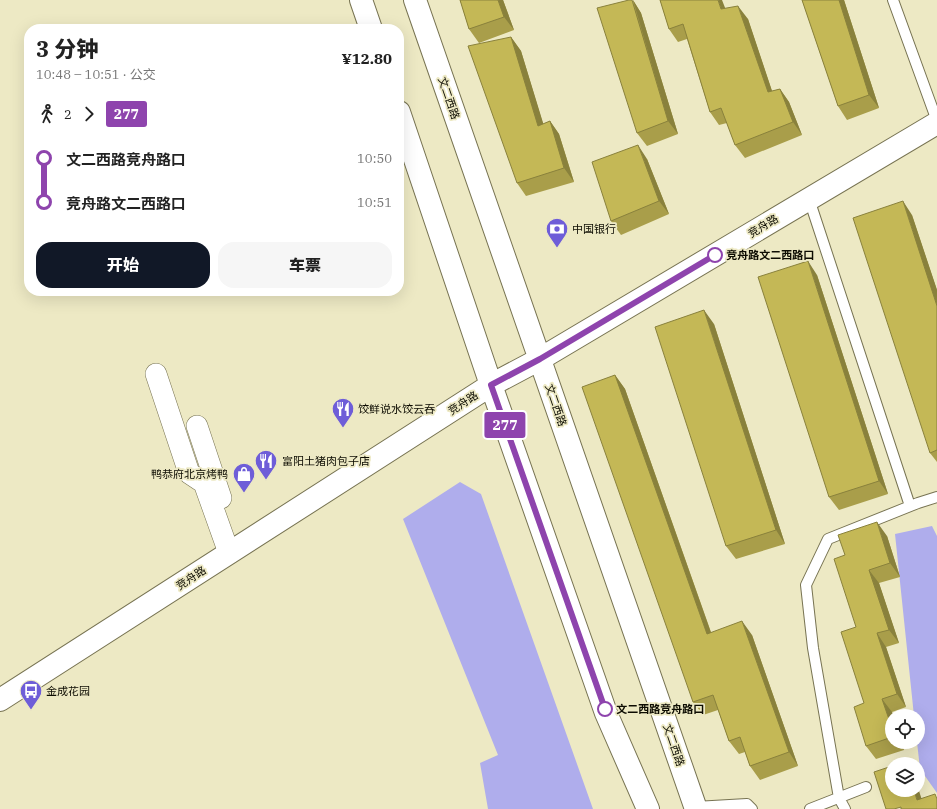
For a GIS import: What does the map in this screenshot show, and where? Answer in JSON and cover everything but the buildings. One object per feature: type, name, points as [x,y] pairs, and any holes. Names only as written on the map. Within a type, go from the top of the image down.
[{"type":"main road","points":[[361,0],[369,24]]},
{"type":"main road","name":"文二西路","points":[[415,0],[696,808]]},
{"type":"main road","name":"竞舟路","points":[[0,700],[491,385],[540,359],[937,122]]},
{"type":"main road","points":[[404,127],[491,385],[606,713],[648,809]]},
{"type":"street","points":[[156,374],[189,473],[204,483],[233,550]]},
{"type":"street","points":[[197,426],[233,550]]},
{"type":"lane","points":[[893,0],[937,122]]},
{"type":"lane","points":[[809,199],[910,506]]},
{"type":"lane","points":[[845,809],[839,798],[814,656],[806,585],[828,538],[937,497]]},
{"type":"lane","points":[[810,809],[866,787]]},
{"type":"lane","points":[[696,808],[747,804],[752,809]]},
{"type":"shaded area","points":[[460,482],[481,494],[593,809],[488,809],[480,763],[498,755],[403,519]]},
{"type":"shaded area","points":[[932,526],[937,536],[937,793],[925,776],[925,757],[919,757],[918,749],[925,749],[925,709],[913,709],[895,534]]},
{"type":"bus line","name":"277","points":[[605,709],[491,385],[540,359],[715,255]]},
{"type":"place","name":"中国银行","points":[[557,248]]},
{"type":"place","name":"竞舟路文二西路口","points":[[715,255]]},
{"type":"place","name":"饺鲜说水饺云吞","points":[[343,428]]},
{"type":"place","name":"富阳土猪肉包子店","points":[[266,480]]},
{"type":"place","name":"鸭恭府北京烤鸭","points":[[244,494]]},
{"type":"place","name":"文二西路竞舟路口","points":[[605,709]]},
{"type":"place","name":"金成花园","points":[[31,710]]}]
